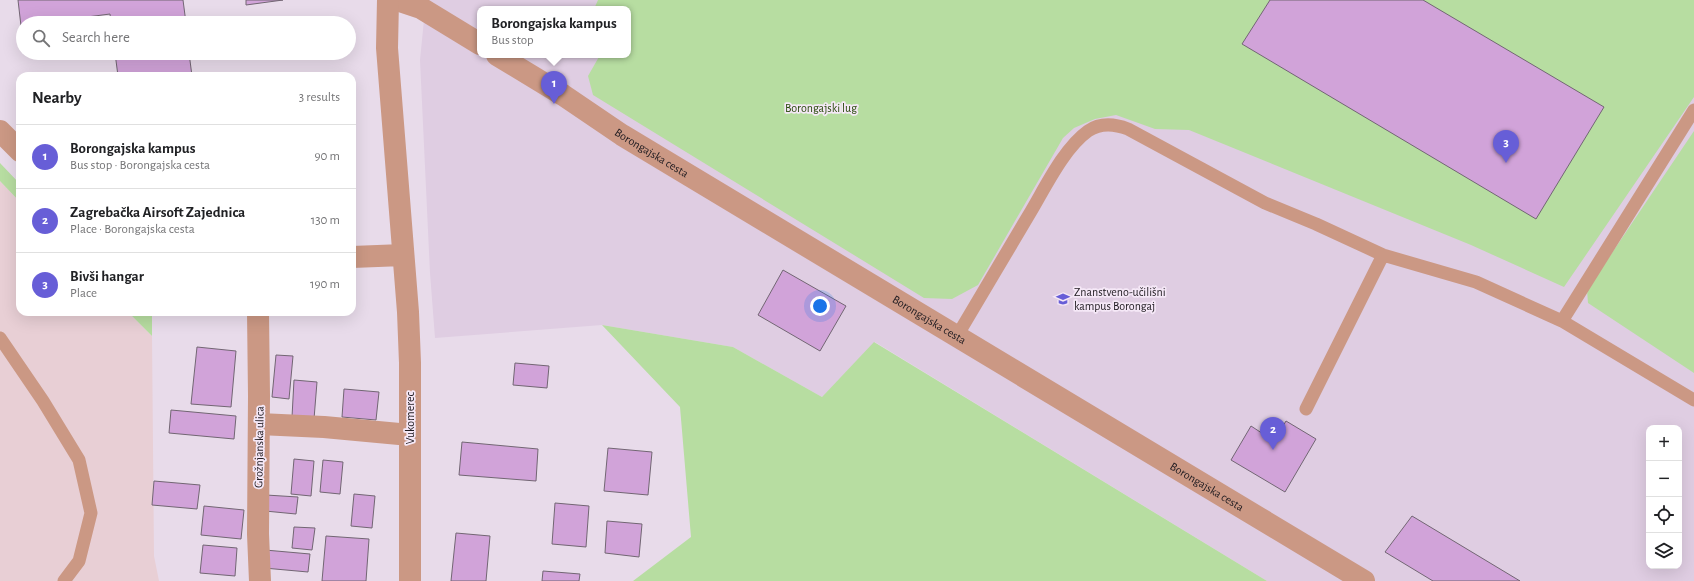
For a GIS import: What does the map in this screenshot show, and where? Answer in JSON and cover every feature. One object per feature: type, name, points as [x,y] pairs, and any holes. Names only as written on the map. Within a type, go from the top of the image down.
[{"type":"street","points":[[356,257],[403,255],[387,48],[388,0]]},
{"type":"street","points":[[397,0],[421,8],[477,42]]},
{"type":"street","name":"Borongajska cesta","points":[[502,58],[563,95],[622,134],[1364,581]]},
{"type":"street","points":[[0,131],[16,147]]},
{"type":"street","name":"Vukomerec","points":[[403,255],[408,319],[410,581]]},
{"type":"street","name":"Grožnjanska ulica","points":[[258,316],[258,534],[260,581]]},
{"type":"street","points":[[259,424],[324,427],[410,435]]},
{"type":"lane","points":[[1562,321],[1694,110]]},
{"type":"lane","points":[[957,336],[1061,162],[1076,141],[1089,130],[1104,125],[1117,124],[1264,203],[1316,224],[1383,255],[1476,282],[1562,321],[1694,400]]},
{"type":"lane","points":[[1306,409],[1383,255]]},
{"type":"lane","points":[[0,338],[43,401],[79,460],[90,513],[79,561],[64,581]]},
{"type":"shaded area","name":"Znanstveno-učilišni kampus Borongaj","points":[[426,0],[1694,0],[1694,581],[1267,581],[875,342],[822,397],[733,347],[602,325],[435,338],[430,273],[420,60]]},
{"type":"shaded area","points":[[0,181],[16,198],[16,316],[132,316],[152,336],[154,556],[159,581],[0,581]]},
{"type":"green space","name":"Borongajski lug","points":[[598,0],[1694,0],[1694,97],[1564,287],[1471,245],[1189,130],[1155,129],[1116,115],[1095,119],[1074,128],[1063,138],[978,285],[952,299],[924,298],[593,95],[588,76],[598,58],[631,58],[631,6],[595,6]]},
{"type":"green space","points":[[1694,131],[1694,373],[1588,303],[1587,290]]},
{"type":"green space","points":[[0,163],[16,180],[16,198],[0,181]]},
{"type":"green space","points":[[132,316],[152,316],[152,336]]},
{"type":"green space","points":[[602,325],[733,347],[822,397],[874,342],[1267,581],[633,581],[691,537],[680,407]]},
{"type":"building","points":[[18,0],[183,0],[185,16],[110,16],[110,14],[95,16],[20,16]]},
{"type":"building","points":[[246,0],[283,0],[246,5]]},
{"type":"building","points":[[1270,0],[1423,0],[1604,107],[1536,219],[1242,44]]},
{"type":"building","points":[[116,60],[190,60],[191,72],[117,72]]},
{"type":"building","points":[[783,270],[846,306],[820,351],[758,315]]},
{"type":"building","points":[[197,347],[236,351],[231,407],[191,404]]},
{"type":"building","points":[[276,355],[293,356],[289,399],[272,397]]},
{"type":"building","points":[[515,363],[549,366],[547,388],[513,385]]},
{"type":"building","points":[[294,380],[317,382],[314,419],[292,417]]},
{"type":"building","points":[[344,389],[379,392],[376,420],[342,417]]},
{"type":"building","points":[[171,410],[236,416],[234,439],[169,433]]},
{"type":"building","points":[[1286,421],[1316,439],[1285,492],[1231,460],[1251,426],[1274,441]]},
{"type":"building","points":[[462,442],[538,449],[536,481],[459,475]]},
{"type":"building","points":[[608,448],[652,452],[648,495],[604,491]]},
{"type":"building","points":[[294,459],[314,461],[311,496],[291,494]]},
{"type":"building","points":[[323,460],[343,462],[340,494],[320,492]]},
{"type":"building","points":[[154,481],[200,485],[197,509],[152,505]]},
{"type":"building","points":[[354,494],[375,496],[372,528],[351,526]]},
{"type":"building","points":[[266,495],[298,497],[296,514],[265,511]]},
{"type":"building","points":[[555,503],[589,506],[586,547],[552,544]]},
{"type":"building","points":[[204,506],[244,510],[241,539],[201,535]]},
{"type":"building","points":[[1412,516],[1520,581],[1433,581],[1385,552]]},
{"type":"building","points":[[607,521],[642,524],[639,557],[605,553]]},
{"type":"building","points":[[294,527],[315,528],[312,550],[292,548]]},
{"type":"building","points":[[456,533],[490,536],[486,581],[451,581]]},
{"type":"building","points":[[326,536],[369,539],[366,581],[322,581]]},
{"type":"building","points":[[203,545],[237,548],[235,576],[200,573]]},
{"type":"building","points":[[265,550],[310,554],[308,572],[264,568]]},
{"type":"building","points":[[543,571],[580,574],[579,581],[542,581]]},
{"type":"place","name":"Borongajska kampus","points":[[554,104]]},
{"type":"place","name":"Bivši hangar","points":[[1506,163]]},
{"type":"place","name":"Znanstveno-učilišni kampus Borongaj","points":[[1063,299]]},
{"type":"place","name":"Zagrebačka Airsoft Zajednica","points":[[1273,450]]}]
